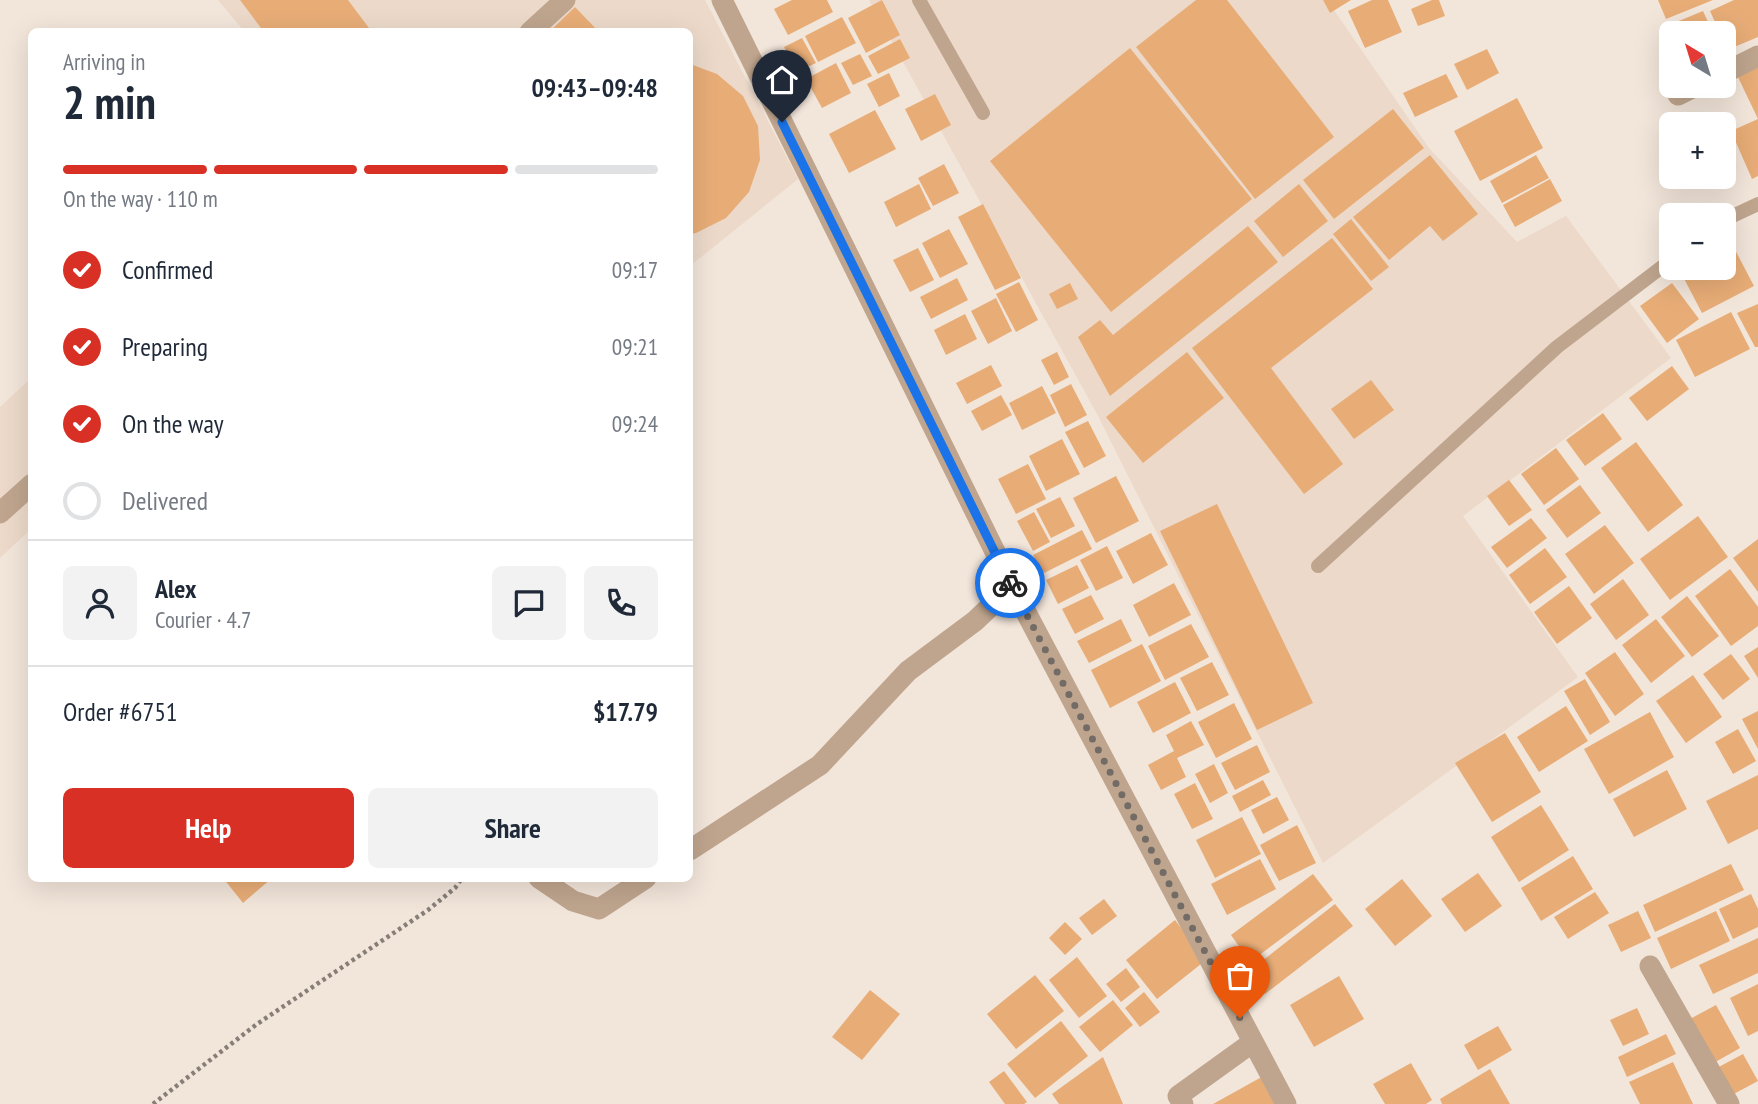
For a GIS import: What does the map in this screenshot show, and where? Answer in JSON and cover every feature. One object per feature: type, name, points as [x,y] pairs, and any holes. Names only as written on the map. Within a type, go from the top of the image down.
[{"type":"street","points":[[534,28],[565,0]]},
{"type":"street","points":[[722,0],[1012,586],[1286,1104]]},
{"type":"street","points":[[1736,67],[1758,56]]},
{"type":"street","points":[[0,513],[28,488]]},
{"type":"street","points":[[693,848],[820,765],[908,671],[975,621],[1012,586]]},
{"type":"street","points":[[545,882],[573,901],[599,909],[640,882]]},
{"type":"street","points":[[1650,966],[1730,1104]]},
{"type":"street","points":[[1183,1104],[1178,1096],[1253,1042]]},
{"type":"lane","points":[[919,0],[983,113]]},
{"type":"lane","points":[[1736,214],[1758,204]]},
{"type":"lane","points":[[1318,566],[1557,347],[1659,269]]},
{"type":"path","points":[[153,1104],[257,1024],[428,910],[459,882]]},
{"type":"shaded area","points":[[218,0],[705,0],[798,179],[693,264],[693,28],[241,28]]},
{"type":"shaded area","points":[[869,0],[1327,0],[1429,148],[1517,242],[1566,216],[1671,358],[1463,516],[1578,677],[1323,863],[1097,414]]},
{"type":"shaded area","points":[[28,381],[28,532],[0,558],[0,407]]},
{"type":"building","points":[[240,0],[348,0],[369,28],[261,28]]},
{"type":"building","points":[[792,0],[827,0],[833,12],[788,35],[774,9]]},
{"type":"building","points":[[882,0],[900,35],[866,53],[848,18]]},
{"type":"building","points":[[1196,0],[1227,0],[1334,137],[1255,199],[1136,47]]},
{"type":"building","points":[[1323,0],[1351,0],[1330,13]]},
{"type":"building","points":[[1372,0],[1388,0],[1402,32],[1365,48],[1348,11]]},
{"type":"building","points":[[1432,0],[1439,0],[1445,16],[1418,26],[1411,9]]},
{"type":"building","points":[[1658,0],[1713,0],[1666,19]]},
{"type":"building","points":[[1734,0],[1758,0],[1758,37],[1736,46],[1736,21],[1715,21],[1710,11]]},
{"type":"building","points":[[575,7],[595,28],[553,28]]},
{"type":"building","points":[[1703,11],[1708,21],[1679,21]]},
{"type":"building","points":[[842,17],[856,43],[818,62],[805,36]]},
{"type":"building","points":[[802,38],[816,63],[797,72],[784,47]]},
{"type":"building","points":[[900,39],[910,58],[878,74],[868,56]]},
{"type":"building","points":[[1130,48],[1252,199],[1111,312],[990,161]]},
{"type":"building","points":[[1487,49],[1499,73],[1467,90],[1454,64]]},
{"type":"building","points":[[860,54],[872,76],[853,85],[841,63]]},
{"type":"building","points":[[836,63],[851,93],[822,108],[806,79]]},
{"type":"building","points":[[693,65],[717,74],[743,96],[758,126],[760,160],[749,192],[726,218],[693,234]]},
{"type":"building","points":[[1758,65],[1758,119],[1737,75]]},
{"type":"building","points":[[889,73],[900,96],[879,107],[867,84]]},
{"type":"building","points":[[1446,74],[1458,97],[1415,117],[1403,93]]},
{"type":"building","points":[[935,94],[951,125],[921,141],[905,109]]},
{"type":"building","points":[[1517,98],[1543,148],[1480,181],[1454,131]]},
{"type":"building","points":[[1393,109],[1424,148],[1334,219],[1303,180]]},
{"type":"building","points":[[875,110],[896,149],[849,173],[829,134]]},
{"type":"building","points":[[1758,119],[1758,176],[1752,179],[1736,142],[1736,129]]},
{"type":"building","points":[[1430,155],[1478,214],[1443,241],[1430,226],[1389,260],[1353,217]]},
{"type":"building","points":[[1536,155],[1549,178],[1502,203],[1490,181]]},
{"type":"building","points":[[944,164],[959,193],[933,206],[918,178]]},
{"type":"building","points":[[1550,179],[1562,201],[1515,227],[1503,205]]},
{"type":"building","points":[[919,184],[931,209],[896,227],[884,202]]},
{"type":"building","points":[[1299,184],[1328,221],[1283,257],[1254,221]]},
{"type":"building","points":[[983,204],[1021,278],[995,290],[958,217]]},
{"type":"building","points":[[1351,219],[1389,267],[1371,281],[1333,234]]},
{"type":"building","points":[[1248,226],[1278,262],[1110,396],[1078,337],[1100,320],[1113,335]]},
{"type":"building","points":[[949,229],[968,264],[940,278],[922,243]]},
{"type":"building","points":[[1332,238],[1373,289],[1271,368],[1343,464],[1304,494],[1192,348]]},
{"type":"building","points":[[918,248],[934,280],[910,292],[893,260]]},
{"type":"building","points":[[1736,252],[1754,286],[1702,313],[1685,280],[1736,280]]},
{"type":"building","points":[[957,278],[968,300],[931,319],[920,297]]},
{"type":"building","points":[[1019,282],[1038,320],[1016,332],[996,294]]},
{"type":"building","points":[[1070,283],[1078,299],[1057,309],[1049,294]]},
{"type":"building","points":[[1672,283],[1699,319],[1667,343],[1640,306]]},
{"type":"building","points":[[996,298],[1012,331],[988,344],[971,311]]},
{"type":"building","points":[[1758,304],[1758,347],[1755,347],[1737,313]]},
{"type":"building","points":[[1731,312],[1750,349],[1695,377],[1676,340]]},
{"type":"building","points":[[965,314],[977,339],[946,355],[934,330]]},
{"type":"building","points":[[1057,352],[1069,377],[1054,385],[1041,360]]},
{"type":"building","points":[[1187,352],[1224,398],[1143,463],[1106,417]]},
{"type":"building","points":[[991,365],[1002,386],[967,404],[956,383]]},
{"type":"building","points":[[1672,366],[1689,389],[1647,421],[1629,398]]},
{"type":"building","points":[[1371,380],[1394,410],[1354,439],[1331,409]]},
{"type":"building","points":[[1071,384],[1087,415],[1065,427],[1050,395]]},
{"type":"building","points":[[1042,386],[1056,413],[1022,430],[1009,403]]},
{"type":"building","points":[[1001,395],[1012,415],[982,431],[971,411]]},
{"type":"building","points":[[1603,413],[1622,439],[1585,466],[1566,440]]},
{"type":"building","points":[[1088,421],[1106,456],[1084,468],[1065,432]]},
{"type":"building","points":[[1062,439],[1080,474],[1046,491],[1029,456]]},
{"type":"building","points":[[1636,442],[1683,505],[1648,532],[1601,468]]},
{"type":"building","points":[[1556,448],[1579,479],[1544,505],[1521,474]]},
{"type":"building","points":[[1028,464],[1046,499],[1016,514],[998,479]]},
{"type":"building","points":[[1116,476],[1139,521],[1096,543],[1073,498]]},
{"type":"building","points":[[1509,480],[1532,510],[1509,526],[1487,496]]},
{"type":"building","points":[[1580,485],[1601,513],[1567,538],[1546,510]]},
{"type":"building","points":[[1060,497],[1075,526],[1051,538],[1036,509]]},
{"type":"building","points":[[1217,504],[1313,703],[1257,730],[1160,531]]},
{"type":"building","points":[[1034,512],[1050,542],[1033,551],[1017,521]]},
{"type":"building","points":[[1698,516],[1728,557],[1670,600],[1640,559]]},
{"type":"building","points":[[1531,518],[1547,538],[1507,568],[1491,547]]},
{"type":"building","points":[[1605,525],[1634,563],[1594,594],[1565,554]]},
{"type":"building","points":[[1082,530],[1092,549],[1042,574],[1033,555]]},
{"type":"building","points":[[1151,533],[1168,565],[1133,584],[1116,551]]},
{"type":"building","points":[[1758,539],[1758,592],[1733,558]]},
{"type":"building","points":[[1107,546],[1123,578],[1096,591],[1080,560]]},
{"type":"building","points":[[1545,548],[1567,577],[1530,604],[1509,575]]},
{"type":"building","points":[[1077,565],[1089,588],[1058,604],[1046,580]]},
{"type":"building","points":[[1730,569],[1758,607],[1758,626],[1731,646],[1695,596]]},
{"type":"building","points":[[1623,579],[1649,615],[1616,640],[1590,604]]},
{"type":"building","points":[[1174,583],[1191,615],[1149,637],[1133,605]]},
{"type":"building","points":[[1569,586],[1592,618],[1557,644],[1534,612]]},
{"type":"building","points":[[1091,595],[1104,619],[1075,634],[1062,609]]},
{"type":"building","points":[[1687,596],[1719,636],[1692,657],[1661,617]]},
{"type":"building","points":[[1121,619],[1132,641],[1089,663],[1077,641]]},
{"type":"building","points":[[1656,619],[1685,656],[1651,683],[1622,645]]},
{"type":"building","points":[[1191,624],[1209,657],[1165,680],[1148,646]]},
{"type":"building","points":[[1142,644],[1161,681],[1110,708],[1091,670]]},
{"type":"building","points":[[1758,647],[1758,678],[1744,656]]},
{"type":"building","points":[[1615,652],[1644,694],[1615,716],[1585,673]]},
{"type":"building","points":[[1731,654],[1750,679],[1723,700],[1703,674]]},
{"type":"building","points":[[1212,662],[1229,695],[1197,711],[1180,678]]},
{"type":"building","points":[[1693,675],[1722,717],[1686,743],[1656,701]]},
{"type":"building","points":[[1585,679],[1610,722],[1590,735],[1564,691]]},
{"type":"building","points":[[1175,682],[1191,713],[1153,733],[1137,702]]},
{"type":"building","points":[[1234,703],[1252,739],[1216,758],[1198,722]]},
{"type":"building","points":[[1566,706],[1588,741],[1539,772],[1517,737]]},
{"type":"building","points":[[1758,711],[1758,749],[1742,719]]},
{"type":"building","points":[[1650,712],[1674,757],[1609,794],[1584,749]]},
{"type":"building","points":[[1191,721],[1204,745],[1177,758],[1186,777],[1161,790],[1148,765],[1174,751],[1166,735]]},
{"type":"building","points":[[1738,729],[1756,761],[1733,774],[1715,742]]},
{"type":"building","points":[[1505,733],[1541,792],[1492,822],[1455,763]]},
{"type":"building","points":[[1257,745],[1270,772],[1235,790],[1221,763]]},
{"type":"building","points":[[1214,764],[1228,793],[1210,803],[1195,774]]},
{"type":"building","points":[[1667,770],[1687,809],[1634,837],[1613,799]]},
{"type":"building","points":[[1758,775],[1758,829],[1728,844],[1706,801]]},
{"type":"building","points":[[1263,780],[1271,795],[1240,812],[1232,796]]},
{"type":"building","points":[[1195,783],[1213,819],[1192,829],[1174,794]]},
{"type":"building","points":[[1277,797],[1289,820],[1263,834],[1251,810]]},
{"type":"building","points":[[1541,805],[1569,850],[1519,882],[1491,837]]},
{"type":"building","points":[[1242,817],[1261,854],[1215,878],[1196,840]]},
{"type":"building","points":[[1297,825],[1316,863],[1279,881],[1260,845]]},
{"type":"building","points":[[1573,856],[1593,889],[1541,921],[1521,888]]},
{"type":"building","points":[[1260,859],[1276,889],[1227,915],[1211,884]]},
{"type":"building","points":[[1731,864],[1744,890],[1655,932],[1643,905]]},
{"type":"building","points":[[1478,873],[1502,906],[1465,932],[1441,899]]},
{"type":"building","points":[[1313,874],[1333,900],[1250,962],[1231,935]]},
{"type":"building","points":[[1402,879],[1432,916],[1395,946],[1365,909]]},
{"type":"building","points":[[226,882],[267,882],[243,903]]},
{"type":"building","points":[[1595,892],[1609,913],[1568,939],[1554,917]]},
{"type":"building","points":[[1751,894],[1758,909],[1758,927],[1733,939],[1719,909]]},
{"type":"building","points":[[1104,899],[1117,916],[1092,935],[1079,918]]},
{"type":"building","points":[[1335,904],[1353,926],[1265,994],[1248,972]]},
{"type":"building","points":[[1638,911],[1651,938],[1621,952],[1608,925]]},
{"type":"building","points":[[1716,911],[1730,941],[1671,969],[1657,938]]},
{"type":"building","points":[[1175,920],[1206,960],[1157,999],[1126,960]]},
{"type":"building","points":[[1065,922],[1082,939],[1065,955],[1049,938]]},
{"type":"building","points":[[1758,938],[1758,973],[1713,994],[1699,965]]},
{"type":"building","points":[[1077,957],[1107,996],[1079,1018],[1049,980]]},
{"type":"building","points":[[1126,968],[1140,987],[1121,1002],[1106,984]]},
{"type":"building","points":[[1035,975],[1064,1011],[1016,1049],[987,1014]]},
{"type":"building","points":[[1339,976],[1364,1019],[1314,1047],[1290,1005]]},
{"type":"building","points":[[1758,984],[1758,1031],[1748,1036],[1730,998]]},
{"type":"building","points":[[870,990],[900,1014],[862,1060],[832,1037]]},
{"type":"building","points":[[1144,992],[1160,1012],[1140,1027],[1125,1008]]},
{"type":"building","points":[[1113,1000],[1133,1025],[1100,1052],[1079,1027]]},
{"type":"building","points":[[1716,1005],[1740,1048],[1712,1064],[1688,1020]]},
{"type":"building","points":[[1637,1008],[1649,1034],[1623,1046],[1610,1020]]},
{"type":"building","points":[[1061,1021],[1088,1056],[1035,1098],[1007,1064]]},
{"type":"building","points":[[1498,1026],[1512,1050],[1478,1070],[1464,1045]]},
{"type":"building","points":[[1666,1034],[1676,1054],[1627,1077],[1618,1057]]},
{"type":"building","points":[[1743,1054],[1758,1081],[1730,1096],[1715,1069]]},
{"type":"building","points":[[1103,1057],[1123,1104],[1059,1104],[1052,1094]]},
{"type":"building","points":[[1673,1062],[1693,1104],[1640,1104],[1629,1082]]},
{"type":"building","points":[[1411,1063],[1432,1100],[1426,1104],[1385,1104],[1373,1084]]},
{"type":"building","points":[[1490,1069],[1510,1104],[1442,1104],[1440,1099]]},
{"type":"building","points":[[1004,1071],[1027,1102],[1005,1104],[989,1082]]},
{"type":"building","points":[[1267,1074],[1283,1104],[1213,1104]]},
{"type":"way so far","points":[[1010,583],[1240,1018]]},
{"type":"route","points":[[782,122],[1010,583]]}]
